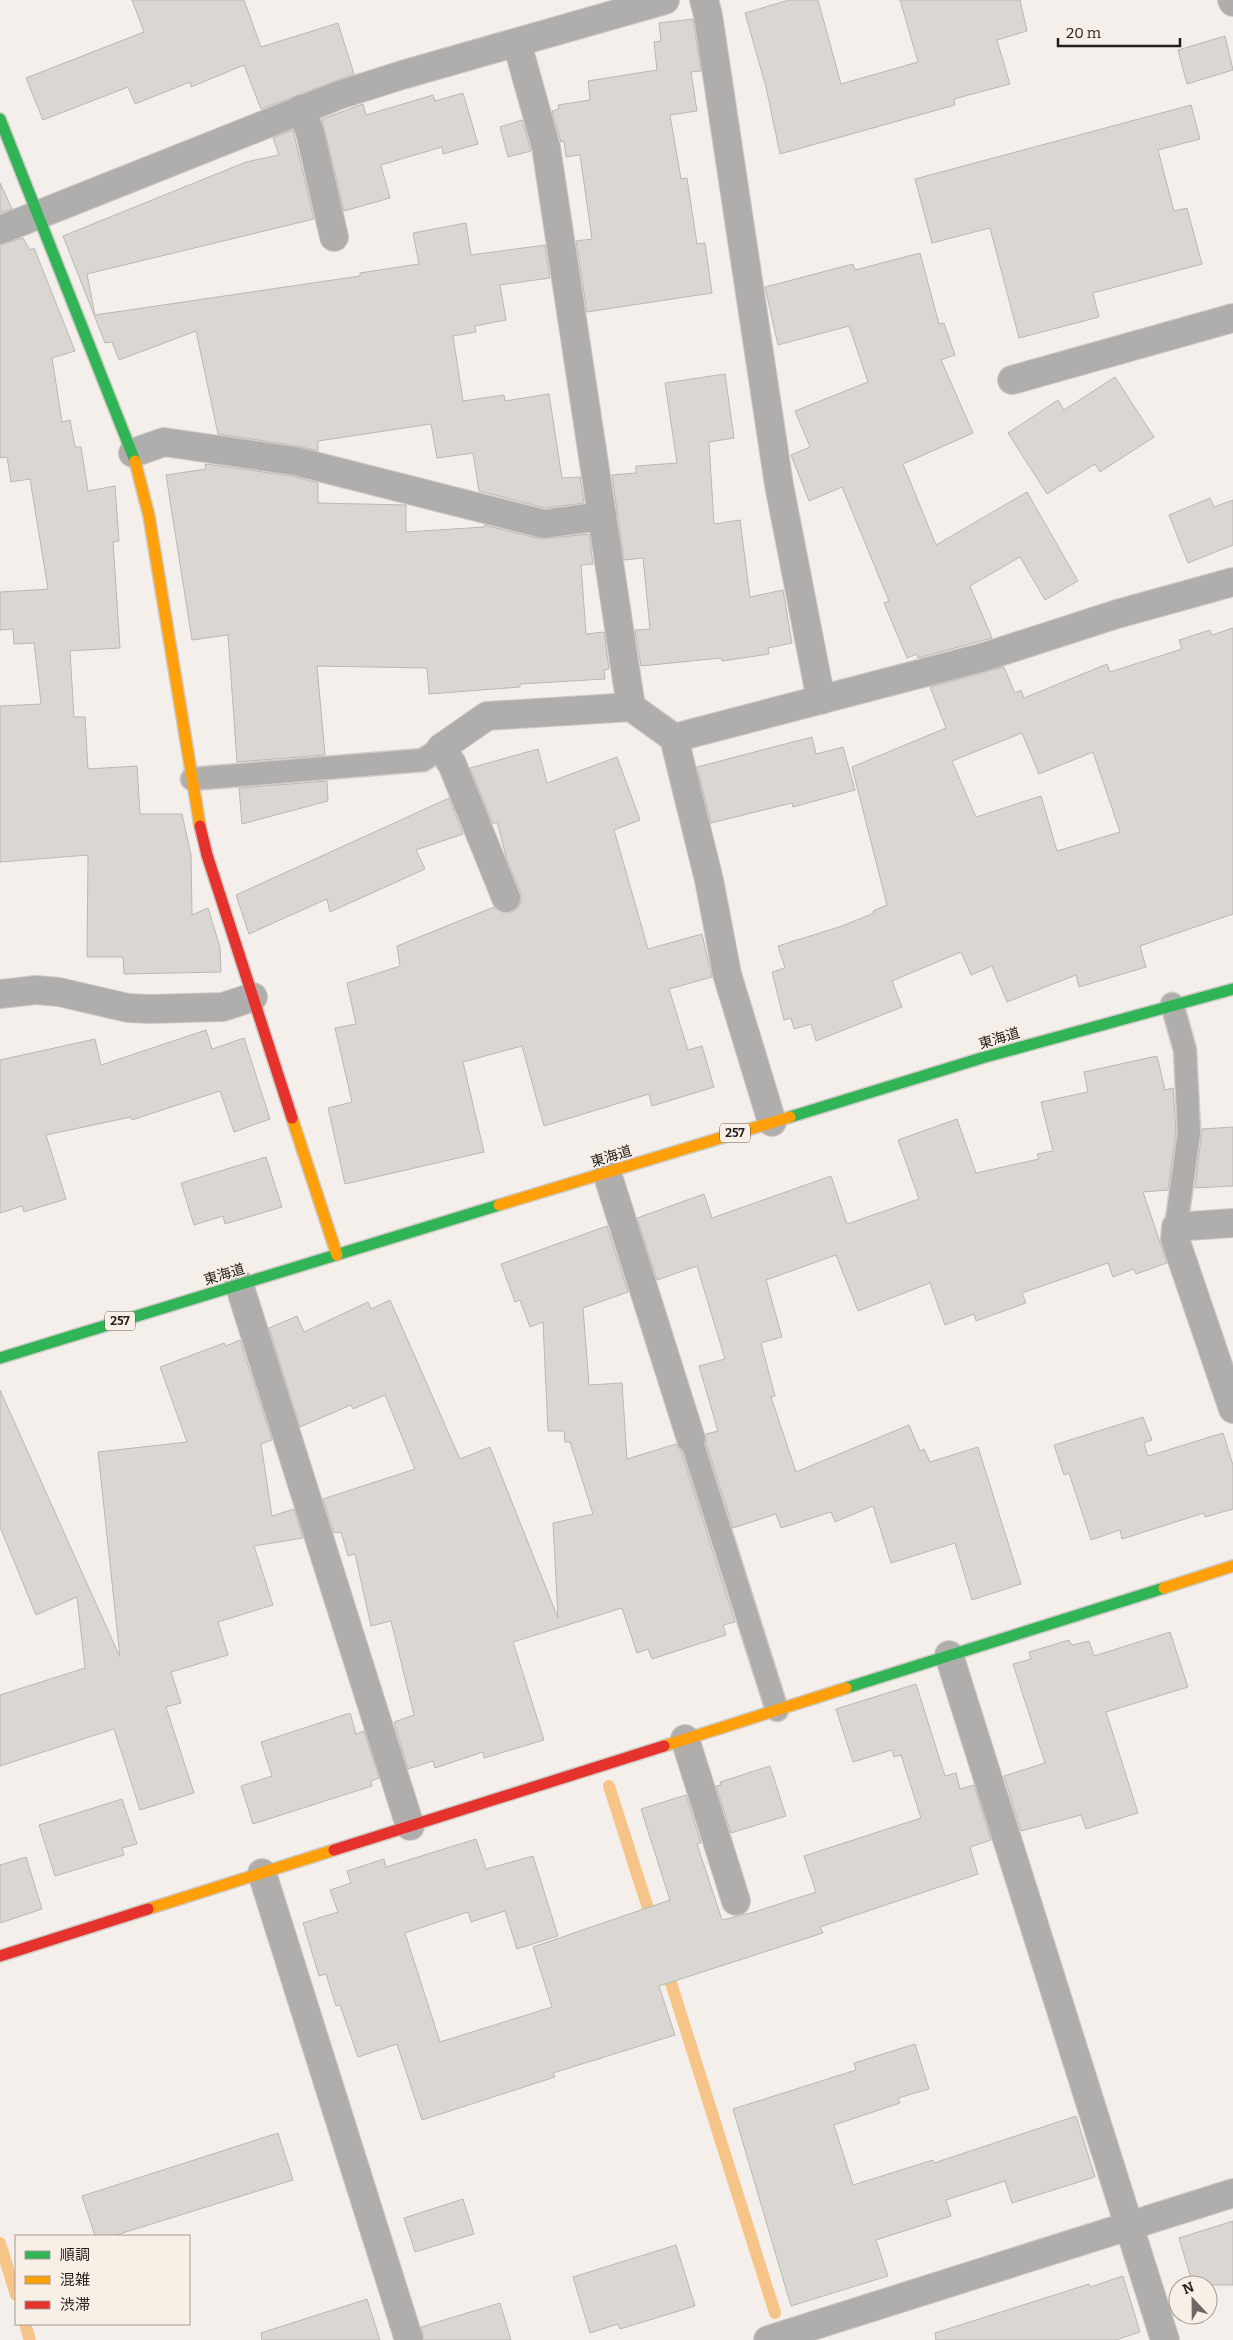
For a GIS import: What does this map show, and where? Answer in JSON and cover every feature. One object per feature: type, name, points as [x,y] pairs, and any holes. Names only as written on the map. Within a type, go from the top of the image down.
[{"type":"main road","points":[[0,119],[133,453],[149,516],[192,779],[210,865],[337,1255]]},
{"type":"main road","name":"東海道","points":[[0,1358],[1052,1038],[1233,989]]},
{"type":"main road","points":[[0,1956],[1233,1566]]},
{"type":"street","points":[[0,230],[300,109],[402,75],[665,0]]},
{"type":"street","points":[[704,0],[708,15],[779,485],[821,700]]},
{"type":"street","points":[[517,42],[546,147],[631,707]]},
{"type":"street","points":[[300,109],[310,132],[334,237]]},
{"type":"street","points":[[1012,380],[1233,318]]},
{"type":"street","points":[[133,453],[164,442],[295,460],[544,524],[602,516]]},
{"type":"street","points":[[674,738],[984,657],[1117,614],[1233,582]]},
{"type":"street","points":[[506,898],[452,764],[441,748],[487,716],[631,707],[674,738],[709,880],[727,974],[772,1122]]},
{"type":"street","points":[[0,994],[36,990],[59,992],[128,1008],[150,1009],[223,1007],[253,997]]},
{"type":"street","points":[[607,1173],[692,1439]]},
{"type":"street","points":[[1233,1223],[1176,1227],[1174,1239],[1233,1409]]},
{"type":"street","points":[[240,1284],[410,1826]]},
{"type":"street","points":[[949,1655],[1165,2340]]},
{"type":"street","points":[[685,1739],[736,1901]]},
{"type":"street","points":[[262,1873],[409,2340]]},
{"type":"street","points":[[768,2340],[1233,2193]]},
{"type":"lane","points":[[192,779],[423,760],[441,748]]},
{"type":"lane","points":[[1172,1004],[1185,1050],[1189,1132],[1176,1227]]},
{"type":"lane","points":[[692,1439],[777,1710]]},
{"type":"building","points":[[132,0],[244,0],[261,47],[338,23],[354,74],[261,109],[244,65],[191,87],[190,82],[135,104],[128,87],[43,120],[26,78],[144,32]]},
{"type":"building","points":[[789,0],[818,0],[841,84],[918,62],[900,0],[1020,0],[1027,31],[997,40],[1010,84],[954,99],[955,105],[780,154],[766,87],[745,13]]},
{"type":"building","points":[[693,19],[701,71],[691,72],[697,111],[670,115],[681,179],[687,178],[697,244],[705,243],[712,293],[587,312],[576,241],[592,239],[580,155],[566,157],[564,141],[561,142],[552,111],[559,109],[558,105],[590,100],[588,81],[657,70],[654,42],[661,41],[659,23]]},
{"type":"building","points":[[1225,36],[1233,70],[1187,84],[1178,50]]},
{"type":"building","points":[[463,93],[478,144],[443,154],[442,147],[381,165],[390,198],[344,211],[322,119],[363,104],[366,115],[433,95],[435,101]]},
{"type":"building","points":[[1191,105],[1200,139],[1158,150],[1174,211],[1187,208],[1202,264],[1093,293],[1099,317],[1019,338],[990,228],[932,243],[915,179]]},
{"type":"building","points":[[522,120],[531,151],[508,157],[500,127]]},
{"type":"building","points":[[293,130],[314,219],[87,274],[95,315],[360,276],[360,273],[419,264],[413,233],[466,223],[471,255],[545,245],[550,278],[500,285],[506,320],[475,326],[476,332],[453,336],[463,401],[504,395],[505,401],[549,394],[562,478],[580,477],[584,503],[545,508],[479,491],[473,453],[437,458],[431,424],[318,441],[318,451],[218,434],[196,331],[119,360],[112,342],[105,343],[63,236],[246,162],[279,155],[273,138]]},
{"type":"building","points":[[0,183],[12,209],[0,213]]},
{"type":"building","points":[[23,238],[30,250],[34,248],[75,351],[52,358],[62,422],[70,420],[75,447],[81,447],[88,491],[115,486],[119,541],[113,542],[120,648],[70,651],[74,717],[85,717],[88,769],[137,766],[140,814],[182,814],[191,855],[192,915],[208,908],[220,947],[221,972],[124,974],[123,957],[87,957],[88,855],[0,862],[0,706],[41,704],[34,643],[14,644],[13,629],[0,630],[0,592],[48,589],[30,479],[11,482],[7,457],[0,458],[0,245]]},
{"type":"building","points":[[920,253],[939,324],[944,323],[955,355],[941,360],[973,433],[903,464],[936,545],[1027,492],[1078,581],[1045,600],[1020,557],[970,586],[992,638],[918,658],[917,654],[907,658],[884,603],[889,601],[842,487],[809,501],[791,455],[810,447],[795,411],[868,382],[849,326],[778,345],[765,287],[853,264],[855,270]]},
{"type":"building","points":[[725,374],[734,438],[709,442],[714,524],[740,520],[750,597],[783,590],[792,643],[768,648],[769,654],[722,661],[721,658],[641,666],[635,630],[650,629],[643,558],[624,560],[612,475],[636,473],[636,466],[677,463],[665,383]]},
{"type":"building","points":[[1115,377],[1154,437],[1100,472],[1095,464],[1047,494],[1008,433],[1058,400],[1064,410]]},
{"type":"building","points":[[205,464],[292,476],[318,483],[318,503],[406,505],[406,532],[484,527],[484,525],[541,539],[589,534],[593,564],[581,565],[586,634],[604,632],[609,669],[604,670],[605,679],[520,684],[520,687],[429,694],[427,668],[317,666],[325,755],[237,762],[228,635],[192,640],[166,475],[206,469]]},
{"type":"building","points":[[1210,498],[1214,507],[1233,500],[1233,545],[1188,563],[1169,515]]},
{"type":"building","points":[[1233,628],[1233,914],[1140,946],[1146,967],[1079,987],[1076,975],[1007,1002],[992,966],[971,975],[961,952],[892,981],[902,1007],[816,1041],[811,1024],[794,1029],[791,1018],[784,1020],[772,972],[785,968],[778,946],[842,926],[874,913],[873,911],[887,905],[852,767],[946,728],[930,687],[1004,667],[1015,693],[1021,690],[1024,698],[1107,664],[1110,672],[1182,649],[1179,640],[1210,630],[1212,635]],"holes":[[[1022,733],[1039,774],[1093,752],[1120,832],[1057,851],[1041,796],[976,817],[952,761]]]},
{"type":"building","points":[[812,737],[816,754],[843,747],[855,790],[793,807],[792,803],[711,823],[697,767]]},
{"type":"building","points":[[538,749],[547,783],[617,757],[640,820],[614,830],[648,949],[702,934],[712,977],[669,989],[688,1050],[702,1046],[714,1087],[652,1106],[649,1094],[544,1126],[522,1046],[463,1062],[484,1152],[345,1184],[328,1108],[352,1102],[335,1028],[356,1024],[347,983],[400,966],[397,946],[494,907],[504,913],[512,912],[518,908],[521,901],[521,893],[507,860],[497,822],[493,824],[470,768]]},
{"type":"building","points":[[327,781],[328,801],[242,824],[239,788]]},
{"type":"building","points":[[449,798],[463,834],[416,850],[425,869],[330,912],[327,899],[249,934],[236,895]]},
{"type":"building","points":[[206,1030],[212,1049],[244,1038],[270,1119],[234,1132],[220,1091],[132,1120],[131,1117],[46,1135],[66,1199],[24,1212],[22,1206],[0,1213],[0,1060],[95,1039],[101,1065]]},
{"type":"building","points":[[1157,1056],[1165,1090],[1173,1088],[1176,1131],[1168,1190],[1143,1192],[1167,1263],[1136,1274],[1134,1269],[1113,1277],[1108,1263],[1022,1293],[1026,1303],[976,1321],[974,1314],[945,1325],[930,1283],[858,1311],[836,1255],[766,1280],[782,1337],[761,1343],[775,1396],[771,1397],[796,1472],[909,1425],[920,1451],[924,1449],[930,1462],[978,1447],[1021,1584],[972,1600],[955,1543],[891,1563],[873,1506],[835,1522],[831,1512],[781,1528],[776,1514],[733,1528],[706,1443],[706,1434],[718,1431],[699,1366],[725,1359],[697,1266],[657,1280],[637,1218],[704,1194],[712,1218],[831,1176],[847,1224],[919,1199],[898,1140],[957,1119],[976,1173],[1039,1159],[1037,1154],[1053,1151],[1041,1102],[1088,1092],[1084,1072]]},
{"type":"building","points":[[1233,1127],[1233,1186],[1195,1188],[1202,1129]]},
{"type":"building","points":[[266,1157],[282,1207],[225,1224],[223,1216],[194,1225],[181,1183]]},
{"type":"building","points":[[607,1226],[628,1292],[583,1308],[589,1385],[622,1383],[627,1459],[676,1444],[681,1451],[735,1622],[723,1625],[726,1635],[652,1659],[648,1649],[637,1653],[622,1608],[513,1642],[544,1740],[484,1758],[483,1752],[435,1768],[433,1761],[408,1769],[394,1722],[414,1715],[391,1621],[371,1626],[355,1554],[348,1556],[341,1532],[334,1533],[323,1499],[415,1469],[385,1395],[353,1409],[351,1405],[300,1427],[269,1328],[297,1316],[304,1332],[368,1302],[371,1309],[390,1300],[460,1459],[490,1447],[558,1618],[553,1523],[593,1514],[570,1442],[565,1442],[564,1431],[548,1431],[543,1322],[530,1327],[520,1300],[515,1302],[501,1264]]},
{"type":"building","points":[[240,1340],[272,1440],[261,1444],[272,1516],[294,1509],[303,1538],[254,1546],[273,1605],[218,1622],[228,1655],[171,1672],[181,1703],[166,1707],[194,1793],[140,1810],[114,1729],[0,1766],[0,1695],[85,1668],[77,1597],[36,1615],[0,1527],[0,1390],[120,1657],[98,1452],[187,1442],[160,1367],[224,1343],[226,1346]]},
{"type":"building","points":[[1143,1417],[1152,1440],[1144,1443],[1148,1456],[1223,1433],[1233,1465],[1233,1509],[1205,1517],[1204,1513],[1122,1539],[1120,1530],[1091,1540],[1069,1473],[1064,1475],[1054,1445]]},
{"type":"building","points":[[1170,1632],[1188,1687],[1106,1712],[1138,1813],[1086,1829],[1081,1815],[1021,1831],[1004,1776],[1045,1763],[1013,1664],[1031,1659],[1029,1652],[1069,1640],[1072,1645],[1089,1641],[1094,1656]]},
{"type":"building","points":[[916,1684],[945,1776],[956,1773],[960,1789],[974,1785],[991,1840],[970,1847],[978,1874],[820,1927],[823,1933],[659,1986],[675,2035],[553,2073],[555,2077],[422,2120],[397,2044],[358,2057],[340,2005],[336,2006],[326,1974],[319,1976],[303,1923],[338,1912],[330,1890],[351,1883],[347,1871],[384,1859],[386,1867],[476,1839],[486,1869],[533,1856],[558,1936],[517,1949],[505,1911],[471,1922],[468,1912],[405,1933],[440,2042],[552,2007],[533,1947],[670,1900],[641,1809],[686,1795],[701,1843],[697,1844],[722,1920],[816,1892],[804,1856],[921,1818],[901,1755],[894,1757],[892,1750],[853,1762],[836,1709]]},
{"type":"building","points":[[350,1713],[356,1734],[364,1731],[379,1778],[371,1781],[372,1786],[253,1824],[241,1786],[272,1776],[261,1742]]},
{"type":"building","points":[[770,1766],[786,1816],[731,1833],[716,1786],[721,1785],[720,1782]]},
{"type":"building","points":[[122,1799],[137,1844],[122,1848],[124,1855],[55,1876],[39,1825]]},
{"type":"building","points":[[26,1857],[42,1909],[0,1923],[0,1865]]},
{"type":"building","points":[[915,2044],[929,2089],[898,2098],[900,2103],[834,2125],[853,2185],[933,2160],[934,2163],[1076,2116],[1095,2177],[1012,2203],[1005,2181],[946,2200],[951,2216],[876,2240],[888,2276],[791,2306],[733,2109],[856,2070],[854,2063]]},
{"type":"building","points":[[278,2133],[293,2180],[116,2235],[95,2235],[82,2196]]},
{"type":"building","points":[[463,2199],[474,2234],[415,2252],[404,2218]]},
{"type":"building","points":[[1233,2221],[1233,2285],[1218,2285],[1218,2275],[1190,2275],[1179,2238]]},
{"type":"building","points":[[676,2245],[695,2306],[620,2329],[618,2324],[590,2333],[573,2277]]},
{"type":"building","points":[[1123,2276],[1140,2332],[1116,2340],[936,2340],[935,2333],[1089,2284],[1090,2287]]},
{"type":"building","points":[[367,2299],[380,2340],[262,2340],[261,2333]]},
{"type":"building","points":[[500,2303],[511,2340],[424,2340],[421,2327]]},
{"type":"waterway","points":[[609,1786],[653,1924]]},
{"type":"waterway","points":[[666,1967],[775,2313]]},
{"type":"waterway","points":[[0,2243],[15,2292]]},
{"type":"waterway","points":[[25,2325],[30,2340]]},
{"type":"traffic: fast","points":[[0,119],[135,461]]},
{"type":"traffic: fast","points":[[790,1117],[985,1057],[1233,989]]},
{"type":"traffic: fast","points":[[0,1358],[499,1205]]},
{"type":"traffic: fast","points":[[846,1688],[1164,1588]]},
{"type":"traffic: slow","points":[[135,461],[149,516],[200,826]]},
{"type":"traffic: slow","points":[[499,1205],[790,1117]]},
{"type":"traffic: slow","points":[[292,1118],[337,1255]]},
{"type":"traffic: slow","points":[[1164,1588],[1233,1566]]},
{"type":"traffic: slow","points":[[664,1746],[846,1688]]},
{"type":"traffic: slow","points":[[148,1909],[334,1850]]},
{"type":"traffic: jam","points":[[200,826],[207,855],[292,1118]]},
{"type":"traffic: jam","points":[[334,1850],[664,1746]]},
{"type":"traffic: jam","points":[[0,1956],[148,1909]]}]
